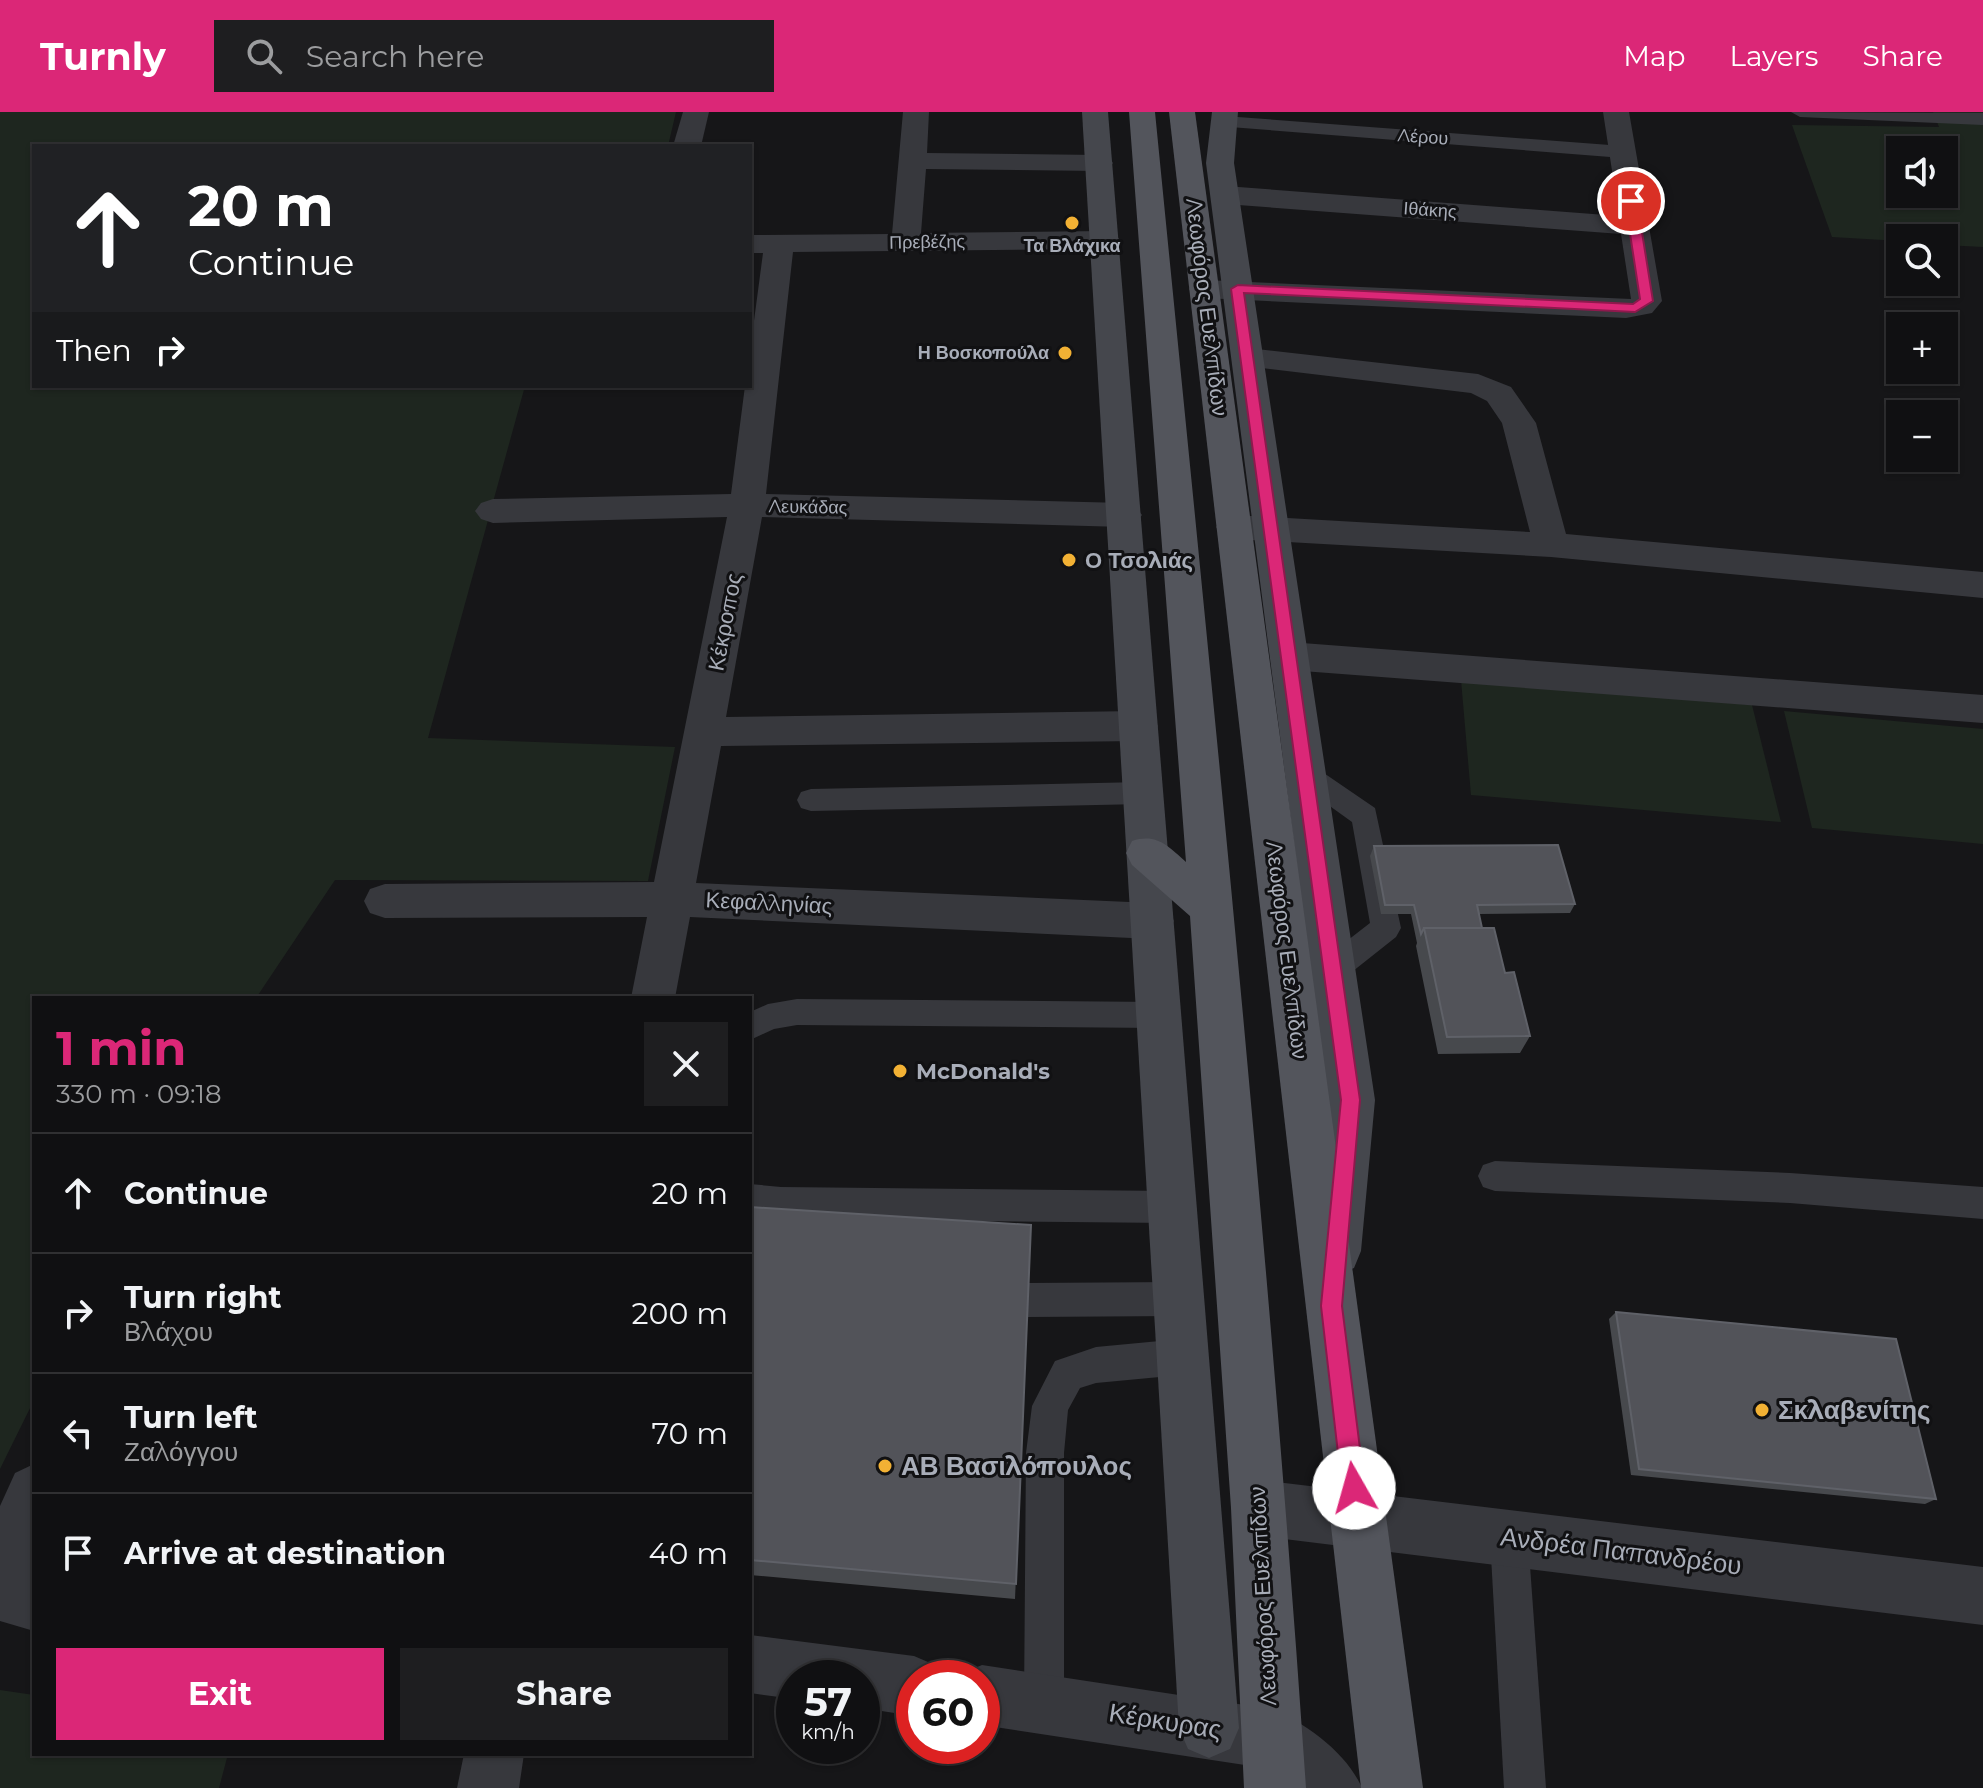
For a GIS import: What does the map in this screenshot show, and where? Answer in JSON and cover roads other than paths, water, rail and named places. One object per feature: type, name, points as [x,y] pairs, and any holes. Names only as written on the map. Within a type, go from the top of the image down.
[{"type":"main road","name":"Λεωφόρος Ευελπίδων","points":[[1182,112],[1211,172],[1221,289],[1253,527],[1331,1306],[1392,1788]]},
{"type":"main road","name":"Λεωφόρος Ευελπίδων","points":[[1142,115],[1259,1508],[1273,1763]]},
{"type":"main road","points":[[1147,853],[1211,909]]},
{"type":"street","points":[[688,144],[696,112]]},
{"type":"street","points":[[906,243],[916,112]]},
{"type":"street","points":[[1221,289],[1626,309],[1641,306],[1647,301],[1616,112]]},
{"type":"street","points":[[912,161],[1097,140],[1142,115]]},
{"type":"street","points":[[1224,117],[1211,172],[1221,289],[1248,358],[1253,527],[1289,656],[1351,1100],[1331,1306]]},
{"type":"street","points":[[1097,140],[1209,1728]]},
{"type":"street","name":"Ιθάκης","points":[[1211,172],[1635,226]]},
{"type":"street","name":"Πρεβέζης","points":[[764,244],[1105,240]]},
{"type":"street","name":"Κέκροπος","points":[[653,996],[747,505],[764,244]]},
{"type":"street","points":[[1115,392],[1162,348]]},
{"type":"street","points":[[1248,358],[1478,384],[1499,394],[1519,423],[1551,545]]},
{"type":"street","name":"Λευκάδας","points":[[493,511],[747,505],[1124,515]]},
{"type":"street","points":[[1253,527],[1551,545],[1983,585]]},
{"type":"street","points":[[1289,656],[1983,709]]},
{"type":"street","points":[[704,732],[1138,726]]},
{"type":"street","name":"Κεφαλληνίας","points":[[385,901],[674,899],[1152,921]]},
{"type":"street","points":[[32,1497],[19,1527],[2,1593],[32,1601]]},
{"type":"street","name":"Ανδρέα Παπανδρέου","points":[[1259,1508],[1983,1596]]},
{"type":"street","points":[[752,1664],[776,1667]]},
{"type":"street","name":"Κέρκυρας","points":[[1000,1697],[1209,1728],[1273,1763],[1331,1788]]},
{"type":"street","points":[[488,1788],[494,1756]]},
{"type":"lane","points":[[1800,112],[1983,119]]},
{"type":"lane","name":"Λέρου","points":[[1224,117],[1623,152]]},
{"type":"lane","points":[[1305,774],[1365,816],[1386,928],[1332,970]]},
{"type":"lane","points":[[811,800],[1143,793]]},
{"type":"lane","points":[[752,1026],[768,1017],[797,1012],[1158,1015]]},
{"type":"lane","points":[[1495,1176],[1790,1188],[1983,1203]]},
{"type":"lane","points":[[752,1199],[781,1203],[1171,1207]]},
{"type":"lane","points":[[1028,1300],[1178,1299]]},
{"type":"lane","points":[[1044,1703],[1045,1453],[1050,1406],[1068,1374],[1096,1365],[1181,1357]]},
{"type":"lane","points":[[1509,1538],[1525,1788]]},
{"type":"place","name":"Τα Βλάχικα","points":[[1072,223]]},
{"type":"place","name":"Η Βοσκοπούλα","points":[[1065,353]]},
{"type":"place","name":"Ο Τσολιάς","points":[[1069,560]]},
{"type":"place","name":"McDonald's","points":[[900,1071]]},
{"type":"place","name":"Σκλαβενίτης","points":[[1762,1410]]},
{"type":"place","name":"ΑΒ Βασιλόπουλος","points":[[885,1466]]}]
